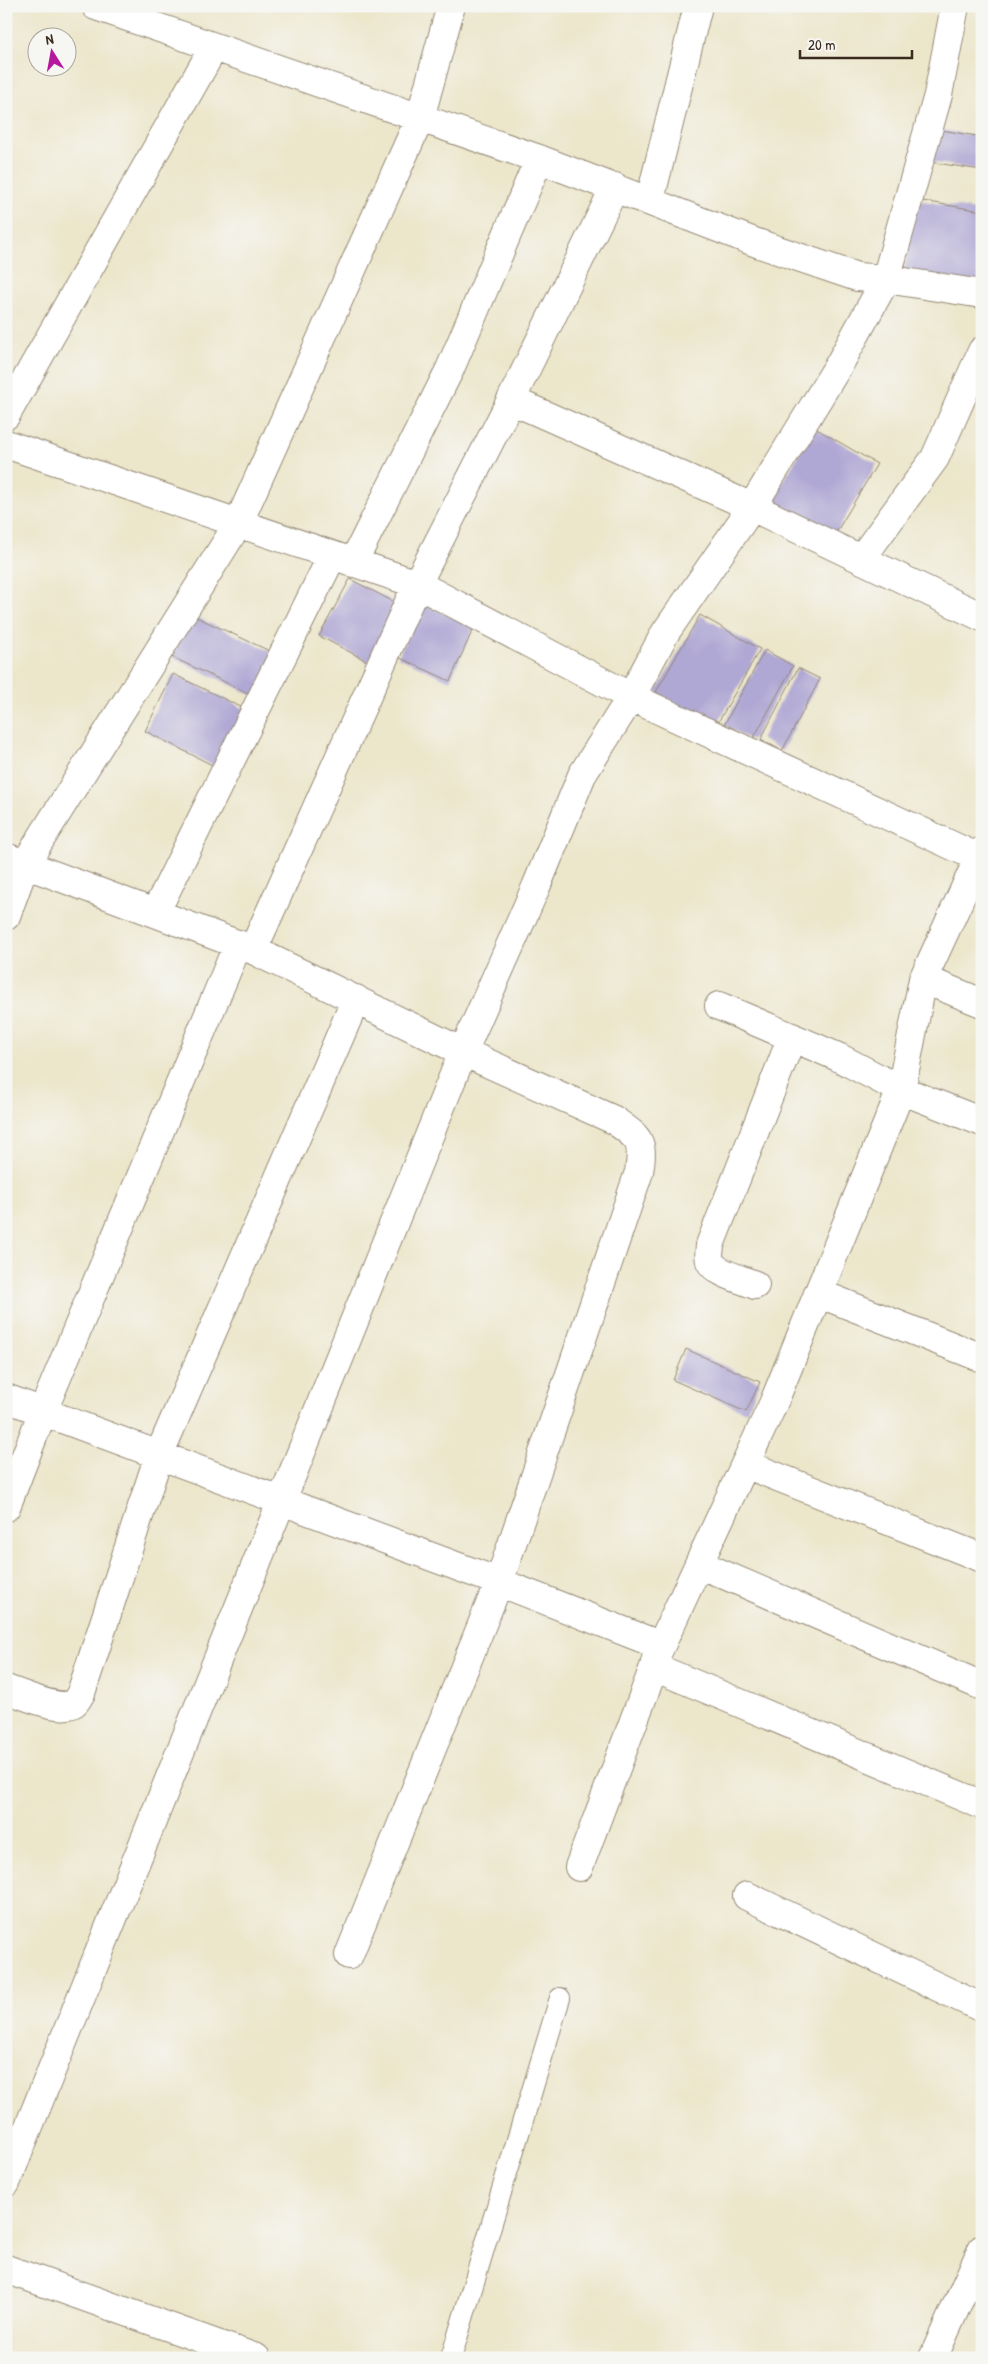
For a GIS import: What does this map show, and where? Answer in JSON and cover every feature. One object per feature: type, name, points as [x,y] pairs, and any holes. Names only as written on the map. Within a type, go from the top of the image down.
[{"type":"street","points":[[96,6],[159,17],[214,47],[539,159],[766,246],[857,277],[886,279],[982,294]]},
{"type":"street","points":[[6,916],[16,861],[238,524],[420,118],[451,6]]},
{"type":"street","points":[[650,200],[698,6]]},
{"type":"street","points":[[6,2184],[13,2148],[282,1501],[464,1052],[536,887],[582,774],[631,696],[665,633],[752,507],[840,363],[886,279],[938,95],[955,6]]},
{"type":"street","points":[[6,416],[214,47]]},
{"type":"street","points":[[155,913],[342,559],[450,369],[539,159]]},
{"type":"street","points":[[6,1507],[43,1411],[246,947],[417,584],[511,400],[615,187]]},
{"type":"street","points":[[861,559],[935,458],[982,352]]},
{"type":"street","points":[[511,400],[752,507],[982,617]]},
{"type":"street","points":[[6,444],[417,584],[631,696],[980,854],[973,893],[922,979],[900,1090],[774,1402],[655,1660],[579,1867]]},
{"type":"street","points":[[16,861],[246,947],[464,1052],[614,1120],[635,1135],[643,1150],[639,1172],[499,1582],[349,1955]]},
{"type":"street","points":[[922,979],[982,1003]]},
{"type":"street","points":[[6,1689],[39,1701],[64,1706],[74,1703],[81,1693],[159,1455],[356,999]]},
{"type":"street","points":[[719,1006],[838,1057],[900,1090],[982,1122]]},
{"type":"street","points":[[755,1285],[716,1268],[710,1261],[710,1245],[792,1037]]},
{"type":"street","points":[[818,1293],[982,1358]]},
{"type":"street","points":[[6,1398],[499,1582],[654,1644],[655,1660]]},
{"type":"street","points":[[745,1464],[982,1558]]},
{"type":"street","points":[[699,1564],[982,1686]]},
{"type":"street","points":[[655,1660],[982,1805]]},
{"type":"street","points":[[747,1896],[982,2008]]},
{"type":"street","points":[[933,2358],[974,2285],[982,2249]]},
{"type":"street","points":[[6,2269],[256,2358]]},
{"type":"lane","points":[[451,2358],[560,1998]]},
{"type":"building","points":[[936,129],[982,137],[982,170],[930,162]]},
{"type":"building","points":[[917,200],[982,211],[982,284],[904,271]]},
{"type":"building","points":[[815,428],[877,464],[834,536],[772,500]]},
{"type":"building","points":[[350,579],[400,605],[369,662],[319,636]]},
{"type":"building","points":[[423,604],[474,627],[450,681],[398,657]]},
{"type":"building","points":[[192,615],[274,653],[254,696],[172,657]]},
{"type":"building","points":[[700,615],[760,649],[716,726],[656,692]]},
{"type":"building","points":[[765,650],[793,666],[752,741],[724,725]]},
{"type":"building","points":[[798,668],[820,679],[782,751],[761,739]]},
{"type":"building","points":[[173,674],[247,710],[218,768],[145,731]]},
{"type":"building","points":[[686,1349],[760,1382],[746,1412],[673,1380]]}]
